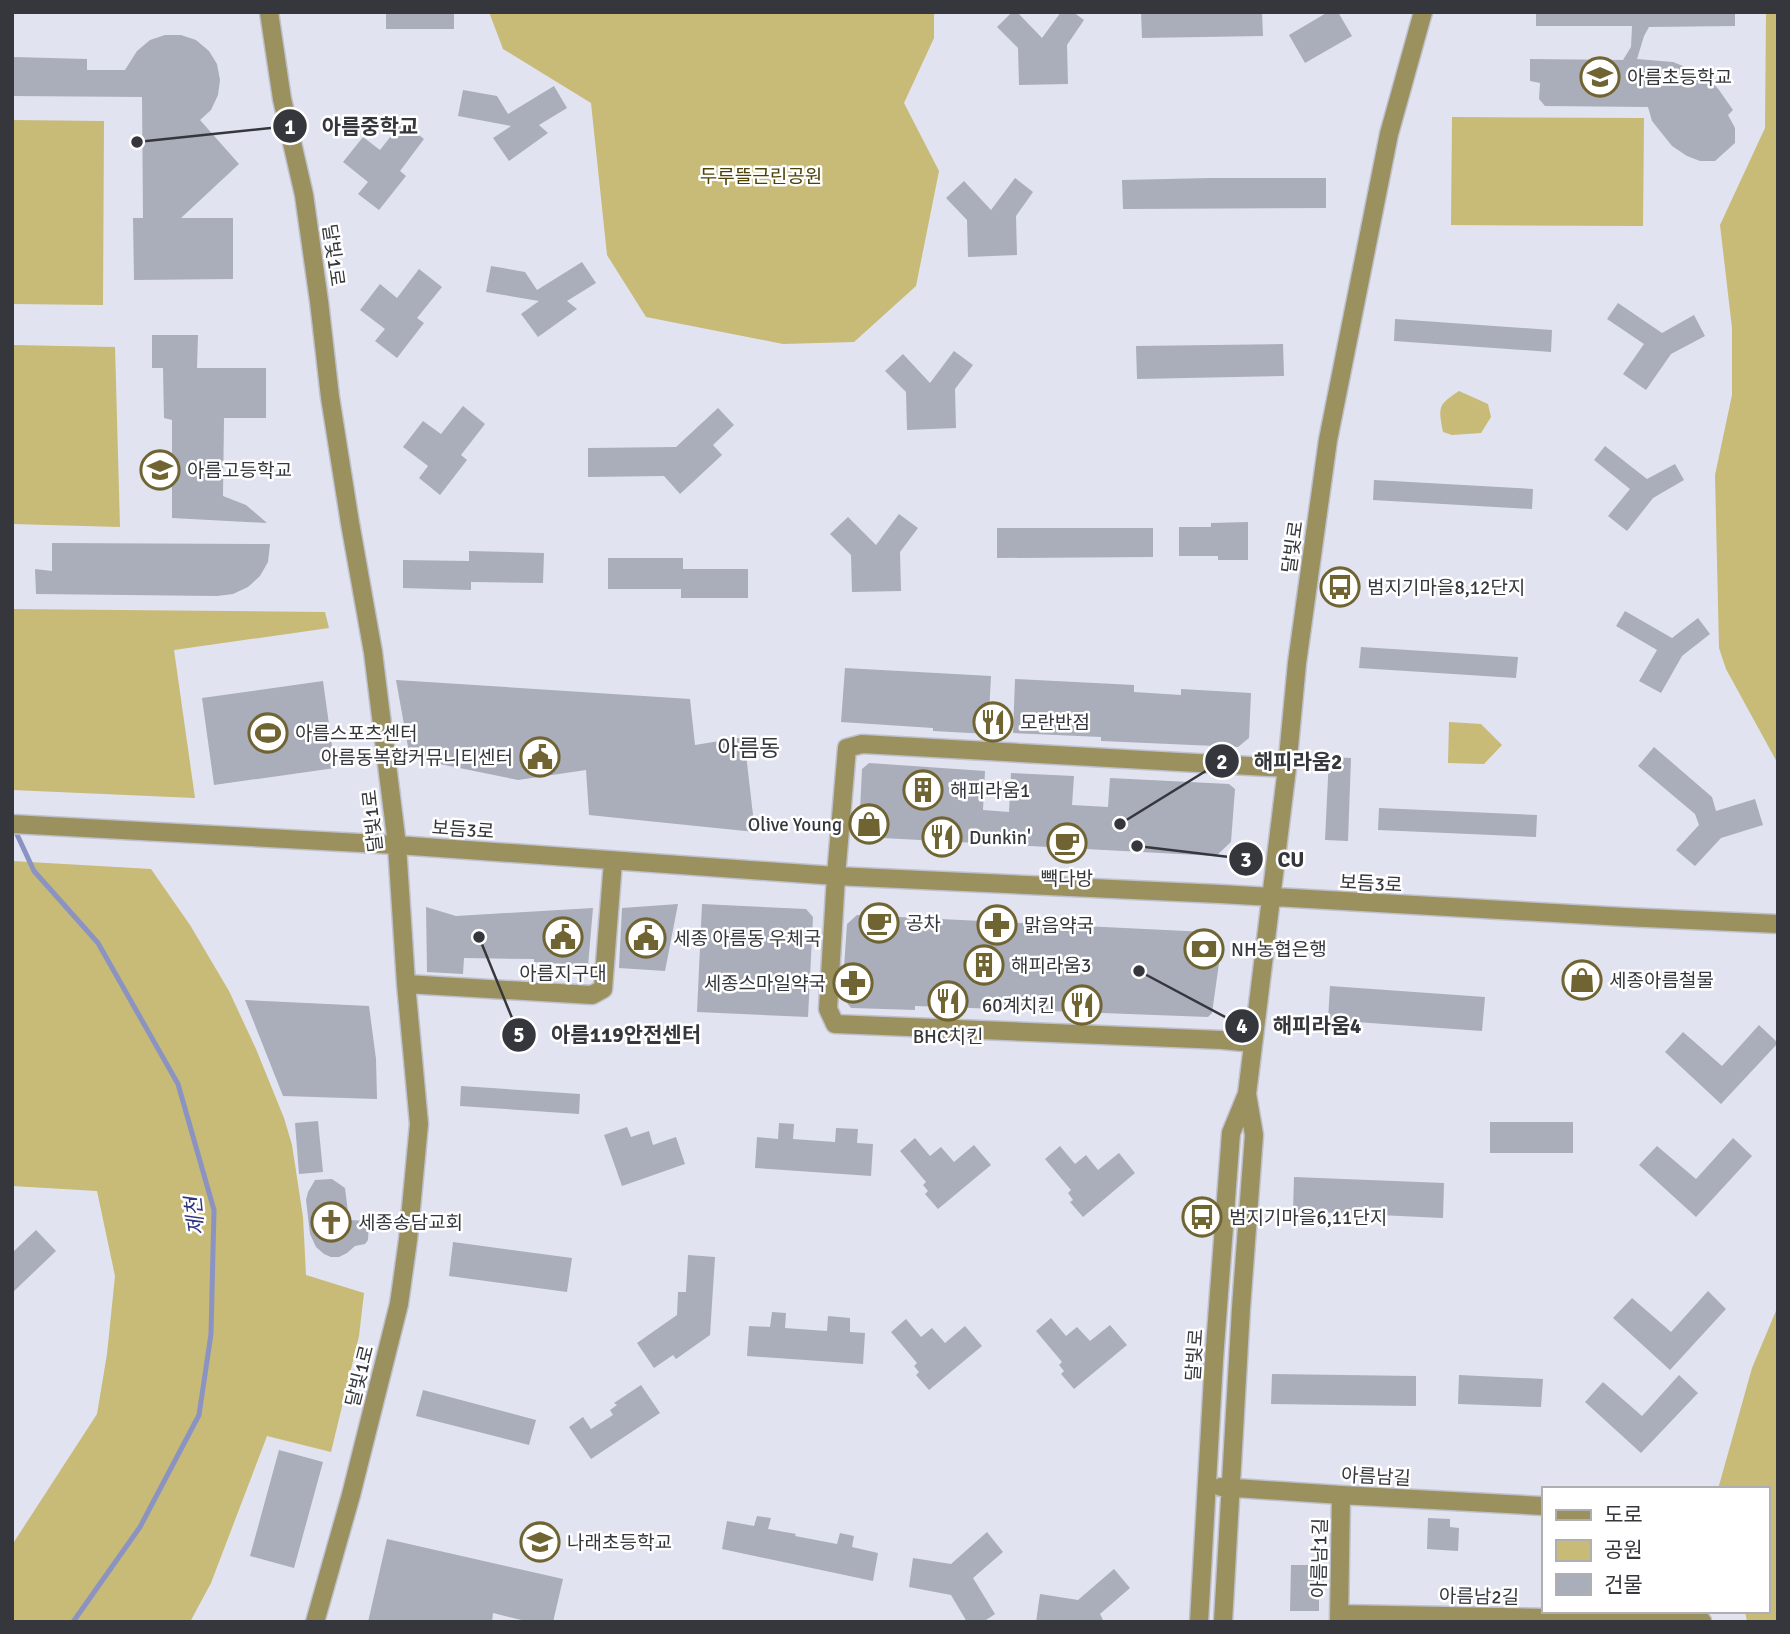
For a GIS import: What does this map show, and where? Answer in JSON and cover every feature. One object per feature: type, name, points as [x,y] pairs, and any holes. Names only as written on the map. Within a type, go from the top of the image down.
[{"type":"street","name":"달빛1로","points":[[269,12],[282,99],[308,218],[330,397],[373,652],[397,845],[419,1124],[399,1304],[351,1495],[315,1622]]},
{"type":"street","name":"달빛로","points":[[1199,1622],[1214,1360],[1231,1133],[1247,1094],[1297,663],[1328,440],[1389,134],[1423,12]]},
{"type":"street","points":[[1253,1044],[1222,1040],[835,1024],[828,1009],[847,748],[862,744],[1286,768]]},
{"type":"street","name":"보듬3로","points":[[12,824],[397,845],[836,876],[1778,924]]},
{"type":"street","points":[[406,984],[592,995],[603,989],[612,861]]},
{"type":"street","name":"달빛로","points":[[1223,1622],[1244,1257],[1254,1135],[1247,1094]]},
{"type":"street","name":"아름남길","points":[[1207,1486],[1542,1506]]},
{"type":"street","name":"아름남1길","points":[[1339,1618],[1341,1495]]},
{"type":"street","name":"아름남2길","points":[[1339,1618],[1702,1618]]},
{"type":"green space","name":"두루뜰근린공원","points":[[489,12],[934,12],[934,38],[904,103],[939,171],[916,286],[854,342],[783,344],[646,317],[607,255],[591,103],[503,49]]},
{"type":"green space","points":[[1766,12],[1778,12],[1778,764],[1726,669],[1719,648],[1715,475],[1732,395],[1732,328],[1720,225],[1765,128]]},
{"type":"green space","points":[[1452,117],[1644,118],[1643,226],[1451,225]]},
{"type":"green space","points":[[12,120],[104,121],[103,305],[12,304]]},
{"type":"green space","points":[[12,345],[115,347],[120,527],[12,524]]},
{"type":"green space","points":[[1459,391],[1488,404],[1491,417],[1481,433],[1452,435],[1443,432],[1441,407]]},
{"type":"green space","points":[[12,609],[325,612],[329,628],[174,650],[195,798],[12,790]]},
{"type":"green space","points":[[1449,722],[1481,724],[1502,745],[1484,764],[1448,763]]},
{"type":"green space","points":[[12,861],[151,869],[190,925],[229,991],[284,1118],[292,1145],[303,1217],[306,1275],[364,1293],[359,1336],[331,1452],[267,1436],[211,1583],[190,1622],[12,1622],[12,1545],[97,1414],[107,1354],[115,1276],[97,1191],[12,1186]]},
{"type":"green space","points":[[1778,1306],[1778,1622],[1747,1622],[1745,1613],[1769,1613],[1769,1487],[1719,1487],[1752,1368]]},
{"type":"building","points":[[386,12],[454,12],[454,29],[386,29]]},
{"type":"building","points":[[1012,12],[1017,12],[1042,38],[1061,12],[1073,12],[1084,20],[1067,45],[1068,84],[1019,85],[1018,48],[997,27]]},
{"type":"building","points":[[1141,12],[1262,12],[1263,36],[1142,38]]},
{"type":"building","points":[[1328,12],[1338,12],[1352,36],[1305,63],[1289,35]]},
{"type":"building","points":[[1536,12],[1735,12],[1735,26],[1649,27],[1637,59],[1673,62],[1698,72],[1711,81],[1733,110],[1728,115],[1735,128],[1735,143],[1715,161],[1700,161],[1672,146],[1652,121],[1648,107],[1545,106],[1539,99],[1540,83],[1530,81],[1530,59],[1623,60],[1631,47],[1632,26],[1536,26]]},
{"type":"building","points":[[165,35],[181,35],[196,40],[209,51],[217,64],[220,80],[218,95],[211,110],[200,120],[239,164],[181,218],[233,218],[233,279],[134,280],[133,218],[143,218],[142,97],[12,96],[14,57],[87,59],[87,70],[125,70],[137,51],[150,40]]},
{"type":"building","points":[[554,86],[567,108],[539,125],[548,133],[509,161],[493,138],[511,126],[458,116],[463,90],[497,96],[508,114]]},
{"type":"building","points":[[402,122],[424,139],[400,171],[406,176],[379,210],[358,194],[368,182],[343,162],[363,137],[380,150]]},
{"type":"building","points":[[1015,178],[1033,192],[1016,216],[1017,255],[968,257],[967,220],[946,198],[964,181],[991,210]]},
{"type":"building","points":[[1326,178],[1326,208],[1123,209],[1122,180]]},
{"type":"building","points":[[582,262],[596,283],[567,301],[577,309],[538,337],[521,314],[539,301],[486,292],[491,266],[525,272],[537,290]]},
{"type":"building","points":[[419,269],[442,287],[417,318],[424,323],[397,358],[375,341],[385,329],[360,310],[380,284],[397,298]]},
{"type":"building","points":[[1618,303],[1662,333],[1694,315],[1705,336],[1671,354],[1646,390],[1623,374],[1644,344],[1607,319]]},
{"type":"building","points":[[1395,319],[1552,330],[1551,352],[1394,341]]},
{"type":"building","points":[[152,335],[198,335],[197,368],[266,368],[266,418],[224,418],[223,496],[246,505],[267,523],[172,518],[172,420],[164,418],[163,368],[152,368]]},
{"type":"building","points":[[1283,344],[1284,376],[1137,379],[1136,346]]},
{"type":"building","points":[[954,351],[973,365],[955,389],[956,428],[907,430],[906,392],[885,371],[903,354],[930,383]]},
{"type":"building","points":[[463,406],[485,424],[461,455],[467,460],[440,495],[419,478],[428,466],[403,447],[423,421],[441,434]]},
{"type":"building","points":[[718,408],[734,425],[713,445],[722,455],[680,494],[664,476],[588,477],[588,448],[676,447]]},
{"type":"building","points":[[1605,446],[1647,479],[1675,464],[1684,480],[1653,498],[1627,531],[1608,516],[1630,489],[1594,460]]},
{"type":"building","points":[[1374,480],[1533,489],[1532,509],[1373,500]]},
{"type":"building","points":[[899,514],[918,528],[900,552],[901,591],[852,592],[851,555],[830,534],[848,517],[876,545]]},
{"type":"building","points":[[1248,522],[1248,560],[1218,560],[1218,556],[1179,556],[1179,527],[1211,527],[1211,523]]},
{"type":"building","points":[[997,528],[1153,528],[1153,557],[997,558]]},
{"type":"building","points":[[52,543],[270,544],[268,562],[260,576],[248,587],[233,594],[36,594],[35,569],[52,571]]},
{"type":"building","points":[[469,551],[544,553],[543,583],[471,582],[471,590],[403,588],[403,560],[469,561]]},
{"type":"building","points":[[608,558],[683,558],[683,569],[748,569],[748,598],[681,598],[681,589],[608,589]]},
{"type":"building","points":[[1625,611],[1672,638],[1698,618],[1710,634],[1682,656],[1661,693],[1639,681],[1657,650],[1616,626]]},
{"type":"building","points":[[1361,647],[1518,657],[1516,678],[1359,668]]},
{"type":"building","points":[[845,668],[991,676],[988,734],[841,722]]},
{"type":"building","points":[[1015,679],[1134,685],[1134,692],[1181,695],[1181,689],[1251,693],[1249,738],[1238,747],[1101,741],[1101,737],[1013,733]]},
{"type":"building","name":"아름동복합커뮤니티센터","points":[[396,680],[690,699],[695,745],[744,737],[755,832],[589,815],[586,770],[518,780],[410,758]]},
{"type":"building","name":"아름스포츠센터","points":[[323,681],[335,768],[214,785],[202,698]]},
{"type":"building","points":[[1654,747],[1712,797],[1716,811],[1755,799],[1763,825],[1721,838],[1695,866],[1676,850],[1699,825],[1695,814],[1638,766]]},
{"type":"building","points":[[1329,757],[1351,758],[1348,841],[1325,840]]},
{"type":"building","points":[[869,763],[985,771],[983,810],[1009,812],[1011,773],[1074,776],[1072,805],[1108,807],[1110,778],[1229,784],[1235,789],[1231,842],[1216,856],[864,837],[859,831],[862,769]]},
{"type":"building","points":[[1379,808],[1537,815],[1536,837],[1378,830]]},
{"type":"building","name":"세종 아름동 우체국","points":[[678,904],[665,971],[619,968],[622,908]]},
{"type":"building","points":[[702,904],[806,909],[813,917],[808,1017],[697,1012]]},
{"type":"building","points":[[426,907],[456,916],[593,908],[588,966],[534,962],[534,959],[464,958],[463,974],[427,972]]},
{"type":"building","points":[[857,915],[1207,932],[1221,949],[1212,1013],[1208,1017],[915,1006],[915,1010],[851,1008],[842,997],[847,924]]},
{"type":"building","points":[[1330,986],[1485,997],[1482,1031],[1328,1020]]},
{"type":"building","points":[[245,1000],[369,1006],[376,1059],[377,1099],[283,1096]]},
{"type":"building","points":[[1759,1025],[1778,1043],[1721,1104],[1665,1052],[1683,1032],[1722,1066]]},
{"type":"building","points":[[461,1086],[580,1094],[579,1114],[460,1106]]},
{"type":"building","points":[[318,1121],[323,1172],[299,1174],[295,1123]]},
{"type":"building","points":[[1490,1122],[1573,1122],[1573,1153],[1490,1153]]},
{"type":"building","points":[[779,1123],[794,1124],[793,1139],[835,1142],[836,1128],[858,1129],[857,1143],[873,1144],[871,1176],[755,1168],[757,1137],[778,1139]]},
{"type":"building","points":[[627,1127],[631,1137],[649,1131],[653,1145],[676,1137],[685,1164],[622,1186],[604,1135]]},
{"type":"building","points":[[915,1138],[930,1156],[941,1147],[954,1162],[974,1145],[991,1165],[938,1209],[925,1194],[928,1191],[923,1185],[926,1182],[900,1151]]},
{"type":"building","points":[[1733,1138],[1752,1156],[1696,1217],[1639,1165],[1657,1146],[1696,1179]]},
{"type":"building","points":[[1060,1146],[1075,1164],[1086,1155],[1098,1170],[1119,1153],[1135,1173],[1083,1217],[1070,1202],[1073,1200],[1068,1193],[1071,1190],[1045,1159]]},
{"type":"building","points":[[1294,1177],[1444,1183],[1443,1218],[1293,1211]]},
{"type":"building","points":[[332,1179],[345,1188],[349,1220],[369,1221],[368,1240],[365,1244],[355,1246],[339,1257],[324,1254],[316,1247],[310,1234],[306,1200],[315,1180]]},
{"type":"building","points":[[36,1230],[56,1251],[12,1293],[12,1253]]},
{"type":"building","points":[[453,1242],[572,1258],[567,1292],[449,1276]]},
{"type":"building","points":[[688,1255],[715,1257],[710,1335],[676,1359],[673,1355],[654,1368],[637,1343],[677,1315],[678,1292],[686,1292]]},
{"type":"building","points":[[1708,1291],[1726,1309],[1670,1370],[1613,1318],[1632,1298],[1671,1332]]},
{"type":"building","points":[[772,1312],[786,1313],[785,1328],[827,1331],[828,1316],[850,1318],[850,1332],[865,1333],[863,1364],[747,1356],[749,1326],[770,1327]]},
{"type":"building","points":[[1051,1318],[1066,1336],[1077,1327],[1090,1341],[1110,1325],[1127,1345],[1074,1389],[1061,1374],[1064,1371],[1059,1365],[1062,1362],[1036,1331]]},
{"type":"building","points":[[906,1319],[921,1337],[932,1328],[945,1343],[965,1326],[982,1346],[929,1390],[916,1375],[919,1372],[914,1366],[917,1363],[891,1332]]},
{"type":"building","points":[[1272,1374],[1416,1376],[1416,1406],[1271,1404]]},
{"type":"building","points":[[1459,1375],[1543,1379],[1541,1407],[1458,1404]]},
{"type":"building","points":[[1679,1375],[1698,1393],[1641,1453],[1585,1402],[1603,1382],[1642,1416]]},
{"type":"building","points":[[641,1385],[660,1413],[591,1459],[569,1427],[583,1417],[591,1429],[613,1415],[610,1410],[617,1405],[614,1403]]},
{"type":"building","points":[[423,1390],[536,1420],[529,1445],[416,1416]]},
{"type":"building","points":[[279,1450],[323,1462],[294,1568],[250,1556]]},
{"type":"building","points":[[757,1516],[771,1518],[768,1529],[796,1534],[795,1536],[837,1544],[840,1533],[854,1536],[852,1547],[878,1553],[873,1581],[722,1549],[727,1521],[754,1526]]},
{"type":"building","points":[[1428,1518],[1450,1519],[1450,1527],[1459,1528],[1458,1551],[1427,1549]]},
{"type":"building","points":[[987,1532],[1003,1552],[973,1578],[995,1614],[983,1622],[967,1622],[951,1595],[909,1587],[913,1558],[951,1564]]},
{"type":"building","points":[[387,1539],[563,1579],[553,1622],[530,1622],[493,1613],[492,1622],[368,1622]]},
{"type":"building","points":[[1291,1565],[1324,1565],[1324,1582],[1319,1582],[1319,1611],[1290,1611]]},
{"type":"building","points":[[1114,1569],[1130,1588],[1100,1614],[1104,1622],[1036,1622],[1040,1594],[1078,1600]]},
{"type":"waterway","name":"제천","points":[[14,828],[34,871],[98,943],[178,1084],[214,1210],[211,1334],[199,1415],[140,1527],[73,1622]]},
{"type":"place","name":"아름초등학교","points":[[1600,77]]},
{"type":"place","name":"아름중학교","points":[[137,142]]},
{"type":"place","name":"아름고등학교","points":[[160,470]]},
{"type":"place","name":"범지기마을8,12단지","points":[[1340,587]]},
{"type":"place","name":"모란반점","points":[[993,722]]},
{"type":"place","name":"아름스포츠센터","points":[[268,733]]},
{"type":"place","name":"아름동복합커뮤니티센터","points":[[540,757]]},
{"type":"place","name":"해피라움1","points":[[923,790]]},
{"type":"place","name":"Olive Young","points":[[869,824]]},
{"type":"place","name":"해피라움2","points":[[1120,824]]},
{"type":"place","name":"Dunkin'","points":[[942,837]]},
{"type":"place","name":"빽다방","points":[[1067,843]]},
{"type":"place","name":"CU","points":[[1137,846]]},
{"type":"place","name":"공차","points":[[879,923]]},
{"type":"place","name":"맑음약국","points":[[997,925]]},
{"type":"place","name":"아름119안전센터","points":[[479,937]]},
{"type":"place","name":"아름지구대","points":[[563,937]]},
{"type":"place","name":"세종 아름동 우체국","points":[[646,938]]},
{"type":"place","name":"NH농협은행","points":[[1204,949]]},
{"type":"place","name":"해피라움3","points":[[984,965]]},
{"type":"place","name":"해피라움4","points":[[1139,971]]},
{"type":"place","name":"세종아름철물","points":[[1582,980]]},
{"type":"place","name":"세종스마일약국","points":[[853,983]]},
{"type":"place","name":"BHC치킨","points":[[948,1001]]},
{"type":"place","name":"60계치킨","points":[[1082,1005]]},
{"type":"place","name":"범지기마을6,11단지","points":[[1202,1217]]},
{"type":"place","name":"세종송담교회","points":[[331,1222]]},
{"type":"place","name":"나래초등학교","points":[[540,1542]]},
{"type":"district","name":"아름동","points":[[749,748]]}]
